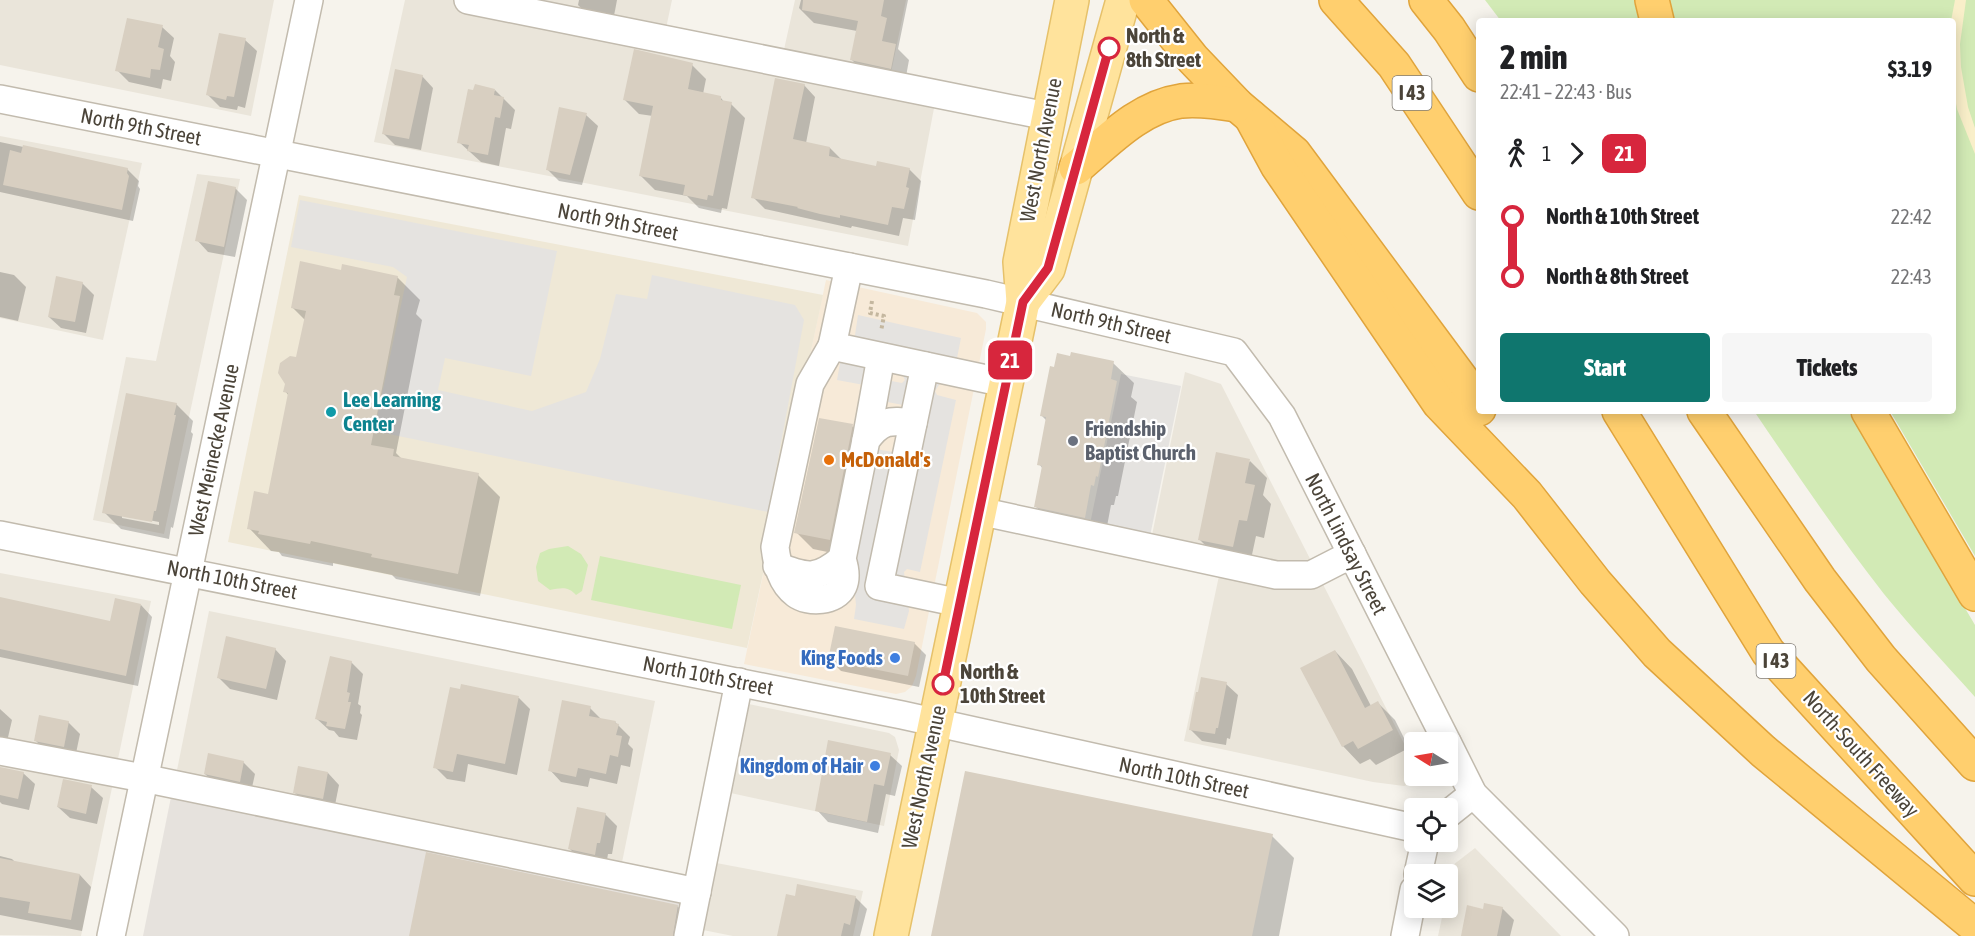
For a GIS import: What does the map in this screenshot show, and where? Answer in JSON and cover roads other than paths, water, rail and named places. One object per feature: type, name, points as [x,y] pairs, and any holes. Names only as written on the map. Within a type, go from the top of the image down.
[{"type":"highway","points":[[1146,0],[1193,60],[1244,111],[1294,153],[1466,385],[1476,403]]},
{"type":"highway","name":"I 43","points":[[1336,0],[1394,65],[1476,188]]},
{"type":"highway","points":[[1426,0],[1449,29],[1476,70]]},
{"type":"highway","points":[[1652,0],[1656,18]]},
{"type":"highway","points":[[1076,168],[1126,126],[1142,115],[1165,105],[1183,101],[1205,101],[1244,111],[1277,165],[1439,403],[1527,495],[1595,582],[1657,653],[1763,751],[1975,926]]},
{"type":"highway","points":[[1482,414],[1527,495]]},
{"type":"highway","name":"North-South Freeway","points":[[1621,414],[1768,652],[1975,879]]},
{"type":"highway","points":[[1706,414],[1820,580],[1881,659],[1975,764]]},
{"type":"highway","points":[[1870,414],[1975,594]]},
{"type":"main road","name":"West North Avenue","points":[[891,936],[1023,302],[1020,262],[1047,116],[1072,0]]},
{"type":"main road","name":"West North Avenue","points":[[1023,302],[1048,268],[1123,0]]},
{"type":"street","name":"West Meinecke Avenue","points":[[111,936],[309,0]]},
{"type":"street","points":[[468,0],[1047,116]]},
{"type":"street","name":"North 9th Street","points":[[0,99],[1023,302],[1234,352]]},
{"type":"street","points":[[849,267],[832,346],[810,384],[774,547],[777,566],[807,576],[819,575],[842,559],[881,357]]},
{"type":"street","points":[[832,346],[1005,383]]},
{"type":"street","name":"North Lindsay Street","points":[[1234,352],[1282,416],[1441,732]]},
{"type":"street","points":[[925,366],[879,586],[960,603]]},
{"type":"street","points":[[866,440],[876,426],[892,420],[913,423]]},
{"type":"street","points":[[979,511],[1276,574],[1311,576],[1352,554]]},
{"type":"street","name":"North 10th Street","points":[[0,534],[739,682],[1404,826]]},
{"type":"street","points":[[688,936],[739,682]]},
{"type":"street","points":[[0,751],[144,778],[697,892]]},
{"type":"street","name":"North Lindsay Street","points":[[1458,765],[1473,794],[1615,936]]},
{"type":"street","points":[[1458,806],[1473,794]]},
{"type":"street","points":[[1405,936],[1409,918]]},
{"type":"place","name":"North & 8th Street","points":[[1109,48]]},
{"type":"place","name":"Lee Learning Center","points":[[331,412]]},
{"type":"place","name":"Friendship Baptist Church","points":[[1073,441]]},
{"type":"place","name":"McDonald's","points":[[829,460]]},
{"type":"place","name":"King Foods","points":[[895,658]]},
{"type":"place","name":"North & 10th Street","points":[[943,684]]},
{"type":"place","name":"Kingdom of Hair","points":[[875,766]]}]
